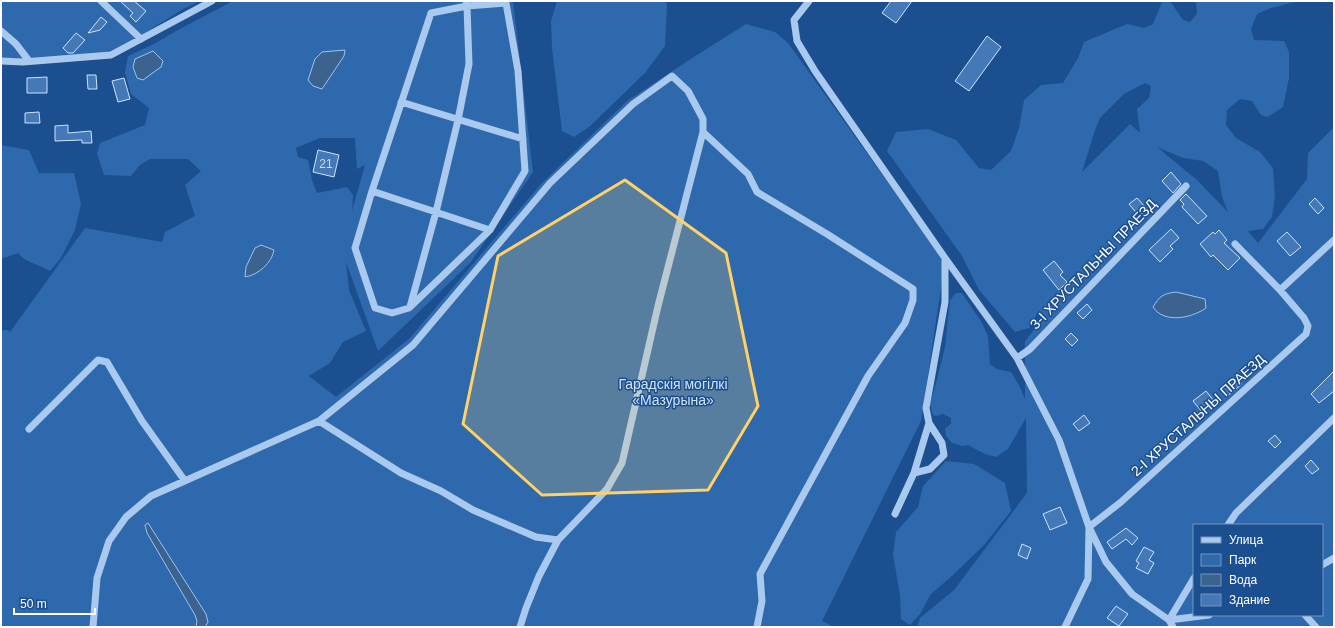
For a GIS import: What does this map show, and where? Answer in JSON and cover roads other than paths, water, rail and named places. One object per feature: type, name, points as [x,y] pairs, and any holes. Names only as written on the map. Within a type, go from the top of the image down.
[{"type":"street","points":[[102,1],[141,39]]},
{"type":"street","points":[[1,61],[29,61],[111,55],[212,1]]},
{"type":"street","points":[[809,1],[794,20],[797,41],[815,71],[945,258],[1017,358],[1059,440],[1089,527],[1106,562],[1132,594],[1169,620],[1173,627]]},
{"type":"street","points":[[409,308],[436,212],[458,120],[469,64],[466,3]]},
{"type":"street","points":[[466,3],[506,3],[518,71],[525,171],[490,230],[409,308],[392,313],[375,308],[355,248],[401,102],[431,13],[466,3]]},
{"type":"street","points":[[1,31],[16,44],[29,61]]},
{"type":"street","points":[[93,627],[97,578],[109,542],[126,517],[151,496],[319,421],[413,345],[550,183],[633,104],[672,76],[688,91],[703,119],[702,132],[656,314],[622,463],[607,489],[558,540],[526,608],[520,627]]},
{"type":"street","points":[[401,102],[523,139]]},
{"type":"street","points":[[702,132],[748,174],[757,192],[827,234],[913,290],[913,300],[905,323],[868,376],[760,574],[762,601],[757,627]]},
{"type":"street","name":"3-І ХРУСТАЛЬНЫ ПРАЕЗД","points":[[1017,358],[1030,349],[1186,186]]},
{"type":"street","points":[[372,191],[490,230]]},
{"type":"street","points":[[1235,244],[1280,290],[1334,240]]},
{"type":"street","points":[[914,473],[930,468],[944,455],[942,443],[929,423],[926,408],[944,302],[945,258]]},
{"type":"street","name":"2-І ХРУСТАЛЬНЫ ПРАЕЗД","points":[[1089,527],[1121,502],[1306,334],[1308,326],[1304,318],[1280,290]]},
{"type":"street","points":[[29,428],[98,360],[107,362],[142,421],[185,481]]},
{"type":"street","points":[[1229,524],[1236,513],[1334,418]]},
{"type":"street","points":[[319,421],[401,473],[441,491],[474,510],[536,537],[558,540]]},
{"type":"street","points":[[894,514],[914,473],[929,423]]},
{"type":"street","points":[[1065,627],[1088,579],[1089,527]]},
{"type":"street","points":[[1323,564],[1334,558]]},
{"type":"street","points":[[1169,620],[1193,580]]},
{"type":"street","points":[[1169,620],[1201,616]]},
{"type":"street","points":[[1306,616],[1316,627]]},
{"type":"water","points":[[345,50],[344,56],[322,89],[313,86],[308,80],[315,59],[322,52]]},
{"type":"water","points":[[153,51],[163,61],[161,67],[143,80],[137,78],[133,67],[135,59]]},
{"type":"water","points":[[261,245],[274,250],[273,255],[264,268],[255,274],[245,277],[246,267],[255,248]]},
{"type":"water","points":[[1176,292],[1205,299],[1206,308],[1186,317],[1178,318],[1164,316],[1153,307],[1162,296]]},
{"type":"water","points":[[148,523],[206,614],[208,622],[205,627],[196,627],[197,621],[195,615],[147,533],[145,525]]},
{"type":"park label","name":"Гарадскія могілкі «Мазурына»","points":[[673,392]]}]
